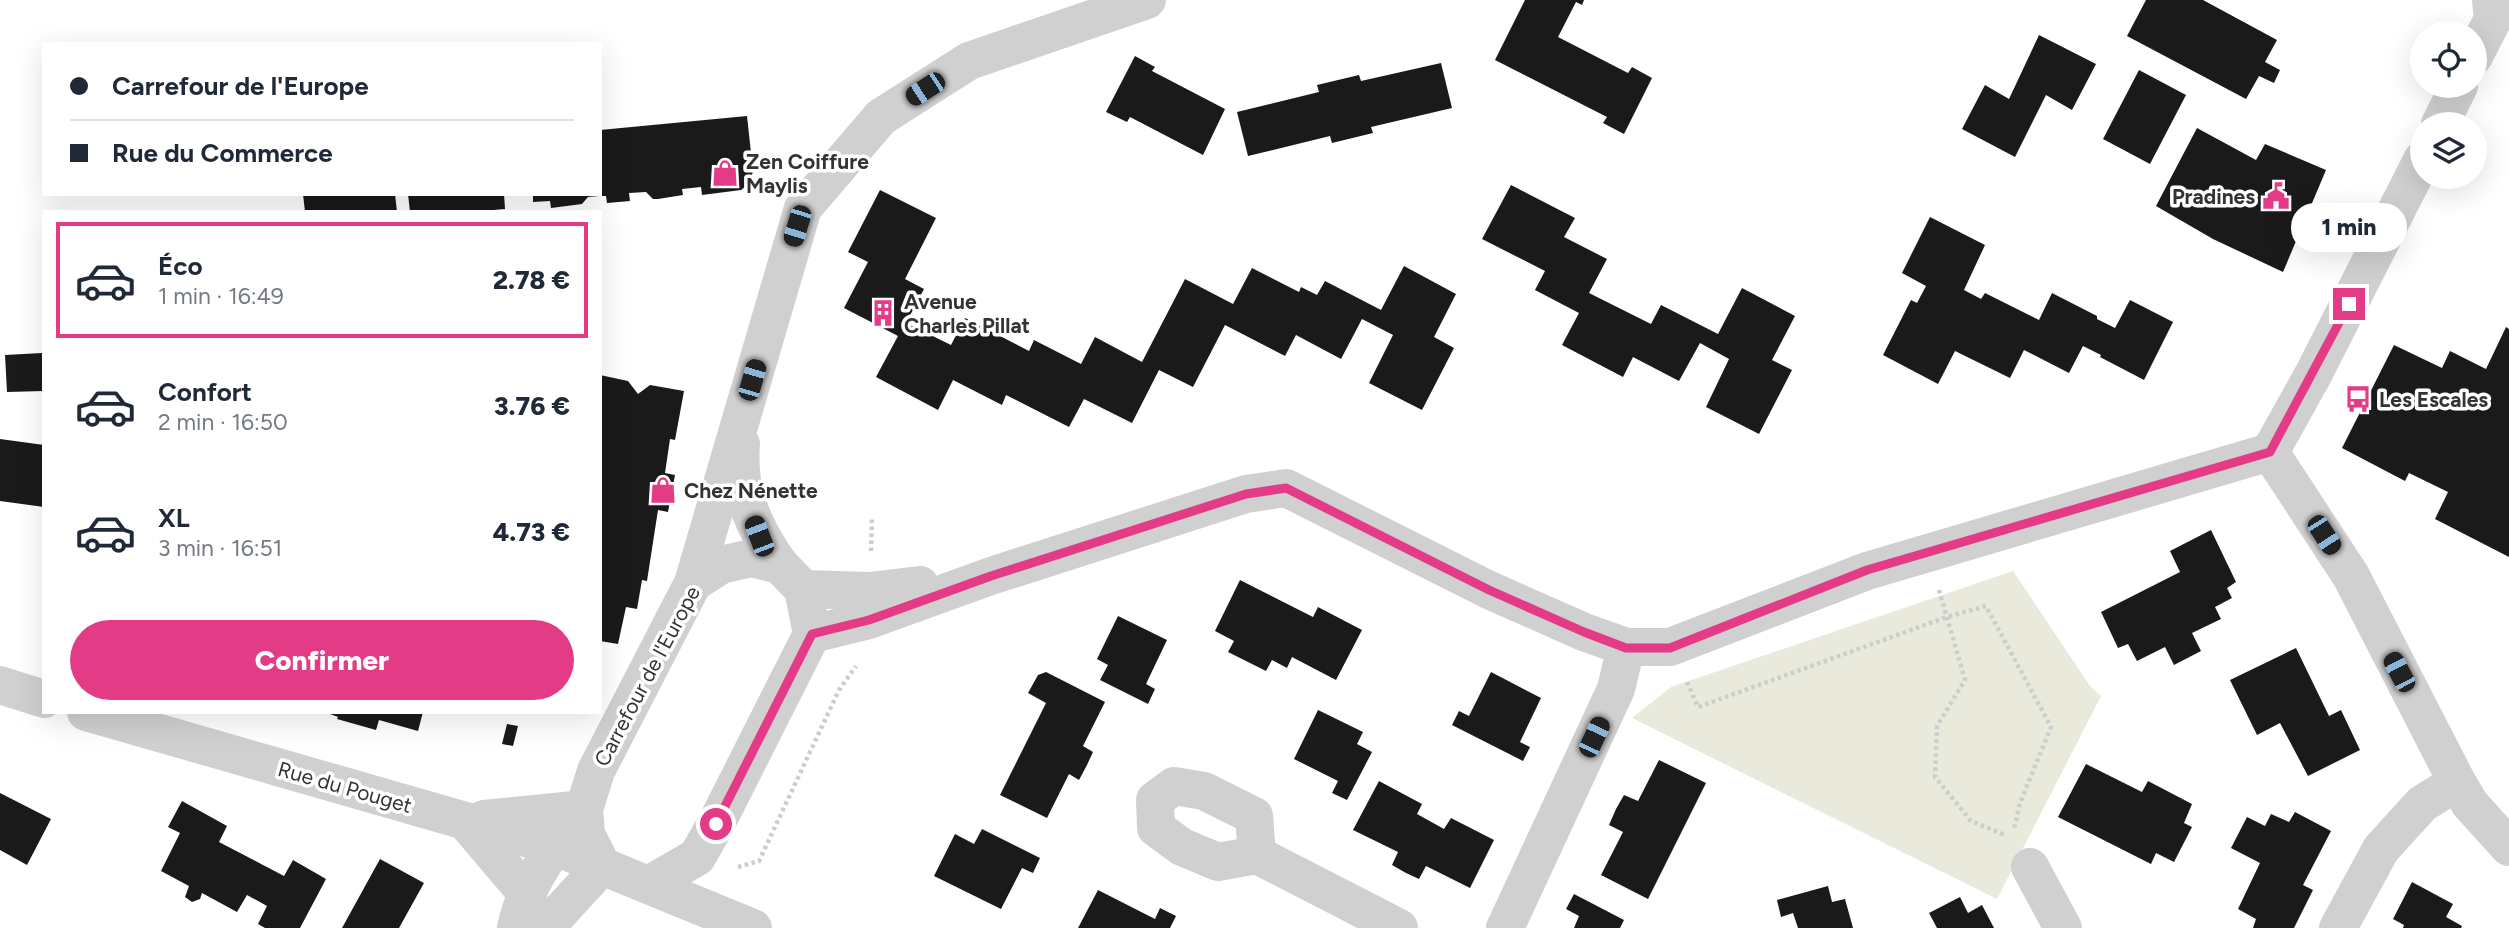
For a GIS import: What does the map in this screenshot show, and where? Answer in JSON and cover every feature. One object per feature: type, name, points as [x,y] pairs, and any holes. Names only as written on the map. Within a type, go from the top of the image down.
[{"type":"street","points":[[693,583],[803,208],[881,117],[969,61],[1147,0]]},
{"type":"street","points":[[2487,31],[2493,19],[2491,0]]},
{"type":"street","points":[[812,634],[869,620],[991,576],[1246,494],[1286,488],[1489,590],[1584,632],[1626,648],[1670,648],[1867,570],[2270,452],[2314,373],[2410,184]]},
{"type":"street","points":[[650,884],[697,857],[812,634],[792,577],[759,536],[747,504],[740,455],[746,401]]},
{"type":"street","points":[[2270,452],[2351,576],[2470,804],[2509,847]]},
{"type":"street","name":"Carrefour de l'Europe","points":[[603,866],[586,834],[584,809],[596,771],[693,583],[721,565],[751,558],[792,577],[869,592],[991,576]]},
{"type":"street","points":[[1505,928],[1616,689],[1626,648]]},
{"type":"street","points":[[0,685],[42,698]]},
{"type":"street","name":"Rue du Pouget","points":[[93,714],[553,846],[603,866]]},
{"type":"street","points":[[2338,928],[2381,849],[2423,804],[2457,782]]},
{"type":"street","points":[[522,911],[465,821],[584,809]]},
{"type":"street","points":[[522,911],[553,846],[584,809]]},
{"type":"street","points":[[1257,855],[1399,928]]},
{"type":"street","points":[[697,857],[706,908]]},
{"type":"street","points":[[545,928],[603,866],[753,928]]},
{"type":"street","points":[[2030,867],[2063,928]]},
{"type":"path","points":[[1682,673],[1698,707],[1947,617],[1986,606],[2052,727],[2020,803],[2011,837],[1970,821],[1935,777],[1937,726],[1965,680],[1947,617],[1928,552]]},
{"type":"shaded area","points":[[2013,571],[2090,686],[2101,696],[1997,899],[1632,718],[1671,687]]},
{"type":"building","points":[[1525,0],[1584,0],[1582,5],[1576,2],[1558,37],[1628,73],[1632,67],[1652,78],[1624,134],[1603,123],[1607,117],[1495,60]]},
{"type":"building","points":[[2146,0],[2203,0],[2277,40],[2265,62],[2280,70],[2274,83],[2259,76],[2246,99],[2127,36]]},
{"type":"building","points":[[2039,35],[2096,64],[2072,110],[2046,95],[2015,157],[1962,129],[1985,85],[2009,99]]},
{"type":"building","points":[[1135,56],[1155,67],[1152,71],[1225,109],[1203,155],[1130,117],[1127,122],[1106,112]]},
{"type":"building","points":[[1441,63],[1452,108],[1371,127],[1373,133],[1332,143],[1330,136],[1248,156],[1237,112],[1319,92],[1317,85],[1359,75],[1361,81]]},
{"type":"building","points":[[2139,70],[2186,95],[2150,164],[2103,139]]},
{"type":"building","points":[[747,116],[753,171],[750,183],[741,190],[702,195],[701,187],[682,189],[683,195],[658,199],[653,199],[646,192],[629,193],[630,201],[607,203],[606,196],[602,196],[602,130]]},
{"type":"building","points":[[2197,128],[2256,160],[2265,144],[2326,170],[2283,272],[2213,239],[2156,206]]},
{"type":"building","points":[[1511,185],[1575,218],[1564,237],[1607,259],[1589,293],[1651,324],[1661,305],[1718,334],[1742,288],[1795,316],[1772,360],[1792,370],[1759,434],[1706,407],[1729,359],[1700,343],[1679,381],[1633,357],[1623,377],[1562,345],[1579,313],[1535,290],[1545,271],[1482,239]]},
{"type":"building","points":[[880,190],[936,218],[905,279],[924,289],[906,323],[951,345],[965,318],[1029,351],[1034,340],[1081,364],[1095,337],[1142,362],[1185,279],[1233,304],[1252,268],[1299,292],[1301,287],[1317,295],[1325,281],[1381,310],[1404,266],[1456,294],[1434,337],[1454,348],[1422,410],[1369,383],[1393,335],[1362,319],[1341,359],[1296,335],[1285,356],[1225,325],[1193,387],[1159,370],[1132,423],[1084,399],[1069,427],[1006,395],[1002,405],[953,380],[938,410],[876,377],[898,336],[844,308],[868,262],[848,252]]},
{"type":"building","points":[[303,196],[395,196],[397,210],[305,210]]},
{"type":"building","points":[[408,196],[504,196],[505,209],[410,210]]},
{"type":"building","points":[[533,196],[599,196],[588,197],[582,204],[551,208],[550,201],[533,202]]},
{"type":"building","points":[[1930,217],[1985,245],[1964,290],[1981,299],[1985,293],[2039,320],[2052,293],[2115,328],[2130,300],[2173,322],[2144,380],[2083,346],[2069,373],[2024,350],[2010,378],[1955,351],[1938,384],[1883,355],[1911,300],[1917,303],[1926,286],[1902,273]]},
{"type":"building","points":[[2506,327],[2509,329],[2509,557],[2435,519],[2448,492],[2409,473],[2405,481],[2342,448],[2394,345],[2442,368],[2450,351],[2486,369]]},
{"type":"building","points":[[42,353],[42,391],[7,392],[5,355]]},
{"type":"building","points":[[602,375],[628,381],[638,394],[650,385],[684,391],[675,440],[670,439],[665,473],[675,475],[668,512],[658,510],[647,581],[642,580],[637,609],[626,607],[618,644],[602,641]]},
{"type":"building","points":[[0,439],[42,445],[42,507],[0,501]]},
{"type":"building","points":[[2211,530],[2236,582],[2227,588],[2232,598],[2215,607],[2221,619],[2192,633],[2201,651],[2174,665],[2165,647],[2137,661],[2128,644],[2118,648],[2101,612],[2180,572],[2170,551]]},
{"type":"building","points":[[1240,580],[1313,617],[1318,607],[1362,630],[1336,680],[1292,657],[1287,668],[1272,660],[1266,671],[1228,652],[1234,641],[1215,631]]},
{"type":"building","points":[[1118,616],[1167,640],[1146,684],[1155,689],[1148,704],[1100,680],[1108,665],[1097,659]]},
{"type":"building","points":[[2296,648],[2329,716],[2341,710],[2360,750],[2308,776],[2280,723],[2257,735],[2230,680]]},
{"type":"building","points":[[1046,672],[1105,702],[1083,746],[1093,752],[1087,765],[1079,780],[1069,774],[1047,818],[1000,795],[1046,703],[1028,693],[1038,675]]},
{"type":"building","points":[[1491,672],[1541,698],[1520,742],[1530,747],[1523,761],[1452,725],[1459,711],[1469,716]]},
{"type":"building","points":[[1318,710],[1363,732],[1357,744],[1372,752],[1347,800],[1332,793],[1338,781],[1294,759]]},
{"type":"building","points":[[330,714],[422,714],[418,731],[379,720],[376,730],[337,719],[338,717]]},
{"type":"building","points":[[507,724],[518,726],[513,746],[502,744]]},
{"type":"building","points":[[1659,760],[1706,783],[1648,899],[1601,875],[1623,832],[1609,825],[1616,809],[1624,795],[1638,801]]},
{"type":"building","points":[[2086,764],[2142,792],[2148,781],[2192,804],[2184,823],[2192,827],[2174,862],[2156,853],[2151,864],[2058,817]]},
{"type":"building","points":[[1379,781],[1422,804],[1417,814],[1444,829],[1451,818],[1494,840],[1470,888],[1426,866],[1419,879],[1406,873],[1392,865],[1398,852],[1353,830]]},
{"type":"building","points":[[0,793],[51,819],[27,865],[0,850]]},
{"type":"building","points":[[182,801],[227,826],[219,842],[284,876],[293,860],[326,879],[300,928],[265,928],[258,924],[267,906],[247,895],[237,912],[202,893],[200,899],[192,902],[185,897],[189,886],[161,871],[180,833],[168,827]]},
{"type":"building","points":[[2295,812],[2331,831],[2303,885],[2313,890],[2294,928],[2253,928],[2256,919],[2238,909],[2260,863],[2231,848],[2247,817],[2265,826],[2271,814],[2289,822]]},
{"type":"building","points":[[982,829],[1040,858],[1033,873],[1022,868],[1001,909],[934,876],[955,834],[974,844]]},
{"type":"building","points":[[380,859],[424,883],[399,928],[342,928]]},
{"type":"building","points":[[2412,882],[2453,904],[2446,917],[2462,926],[2461,928],[2403,928],[2404,925],[2393,919]]},
{"type":"building","points":[[1828,886],[1832,902],[1845,899],[1853,928],[1798,928],[1793,913],[1781,917],[1777,900]]},
{"type":"building","points":[[1098,890],[1155,919],[1160,908],[1176,916],[1170,928],[1078,928]]},
{"type":"building","points":[[1574,894],[1624,920],[1620,928],[1574,928],[1579,916],[1566,909]]},
{"type":"building","points":[[1960,897],[1968,913],[1982,905],[1994,928],[1937,928],[1929,913]]},
{"type":"place","name":"Zen Coiffure Maylis","points":[[725,173]]},
{"type":"place","name":"Pradines","points":[[2276,196]]},
{"type":"place","name":"Avenue Charles Pillat","points":[[883,313]]},
{"type":"place","name":"Les Escales","points":[[2358,399]]},
{"type":"place","name":"Chez Nénette","points":[[663,490]]},
{"type":"route","points":[[716,824],[812,634],[869,620],[991,576],[1246,494],[1286,488],[1489,590],[1584,632],[1626,648],[1670,648],[1867,570],[2270,452],[2349,304]]}]
